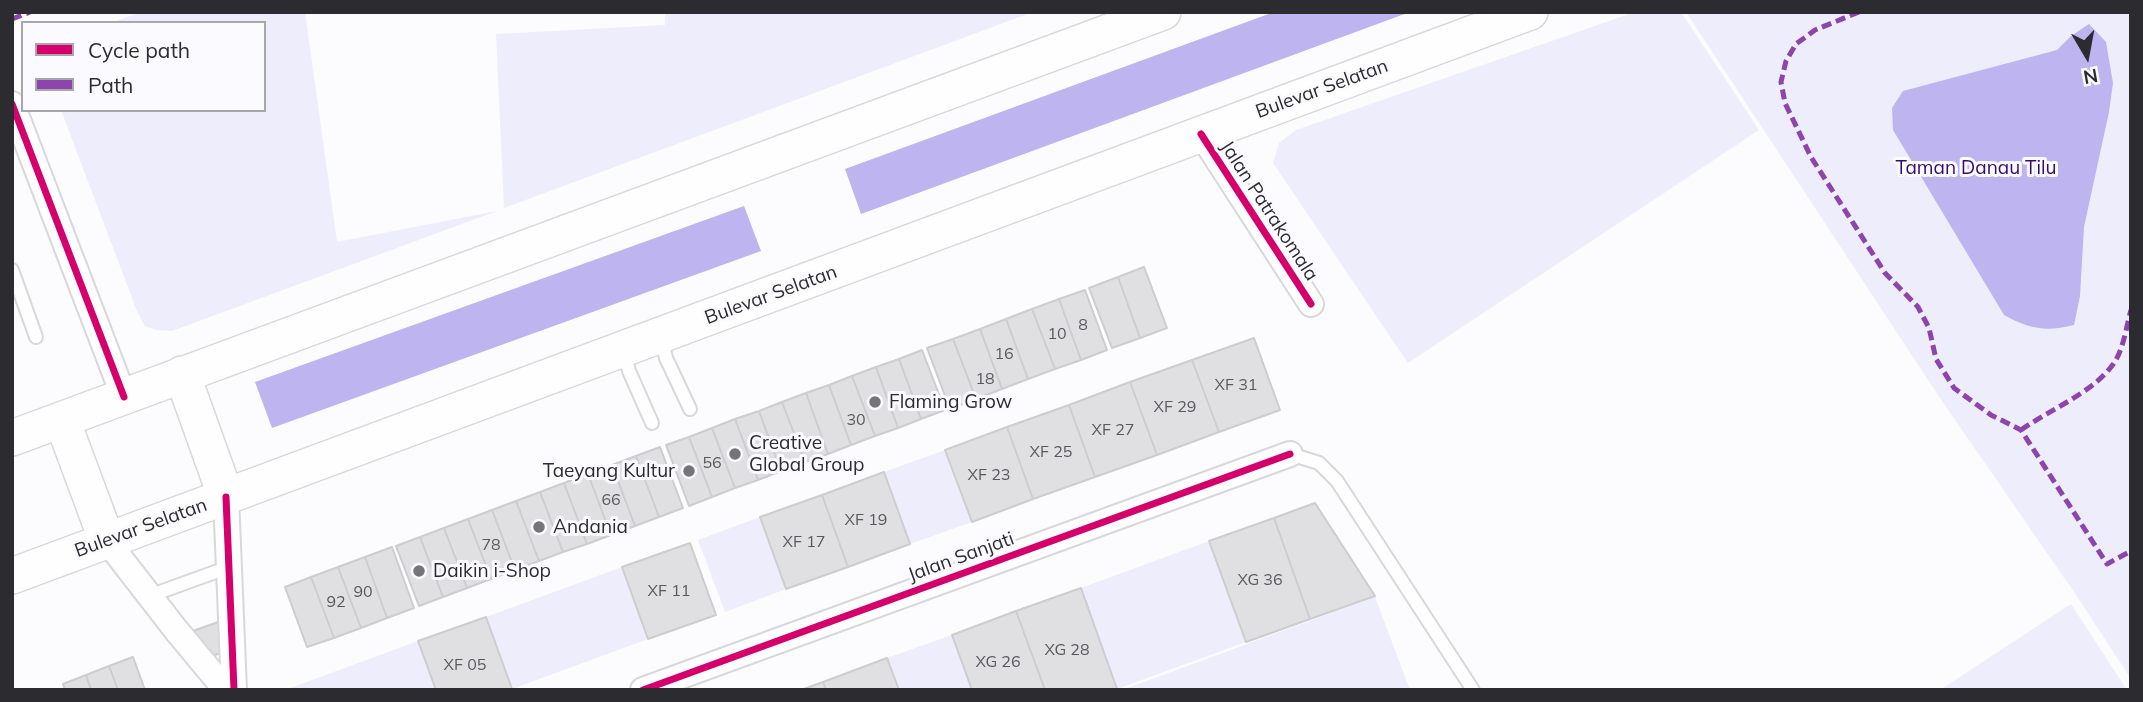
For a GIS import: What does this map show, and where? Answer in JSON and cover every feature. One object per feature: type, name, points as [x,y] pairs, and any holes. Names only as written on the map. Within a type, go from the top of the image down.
[{"type":"main road","points":[[12,438],[1163,12]]},
{"type":"main road","name":"Bulevar Selatan","points":[[12,576],[1530,12]]},
{"type":"main road","points":[[183,374],[226,497]]},
{"type":"main road","points":[[62,420],[107,541]]},
{"type":"street","points":[[12,104],[124,397]]},
{"type":"street","name":"Jalan Patrakomala","points":[[1201,134],[1311,304]]},
{"type":"street","name":"Jalan Sanjati","points":[[643,690],[1290,454]]},
{"type":"street","points":[[226,497],[234,690]]},
{"type":"street","points":[[107,541],[226,690]]},
{"type":"lane","points":[[12,270],[36,337]]},
{"type":"lane","points":[[661,336],[666,358],[690,409]]},
{"type":"lane","points":[[624,350],[629,371],[652,423]]},
{"type":"lane","points":[[1290,454],[1319,463],[1336,481],[1473,690]]},
{"type":"lane","points":[[149,596],[229,567]]},
{"type":"green space","points":[[141,12],[305,12],[337,242],[497,211],[172,331],[145,326],[62,112],[266,112],[266,21],[116,21]]},
{"type":"green space","points":[[665,12],[1033,12],[504,208],[496,34],[665,25]]},
{"type":"green space","points":[[1635,12],[1681,12],[1759,130],[1408,363],[1273,163],[1279,143],[1296,130]]},
{"type":"green space","name":"Taman Danau Tilu","points":[[1686,12],[2131,12],[2131,679],[1940,398]]},
{"type":"green space","points":[[945,450],[972,522],[910,544],[884,472]]},
{"type":"green space","points":[[760,517],[786,589],[725,612],[698,540]]},
{"type":"green space","points":[[1209,541],[1246,642],[1117,689],[1081,588]]},
{"type":"green space","points":[[622,567],[648,639],[512,689],[486,617]]},
{"type":"green space","points":[[1375,597],[1410,690],[1122,690]]},
{"type":"green space","points":[[2071,604],[2127,690],[1940,690]]},
{"type":"green space","points":[[952,635],[972,690],[899,690],[887,658]]},
{"type":"green space","points":[[418,641],[436,690],[285,690]]},
{"type":"shaded area","points":[[1274,12],[1410,12],[861,214],[845,169]]},
{"type":"shaded area","points":[[2089,24],[2106,42],[2113,83],[2084,227],[2080,296],[2074,325],[2038,328],[2004,315],[1893,130],[1892,108],[1903,91],[2057,50]]},
{"type":"shaded area","points":[[744,206],[761,251],[272,428],[255,382]]},
{"type":"building","points":[[1144,267],[1167,328],[1140,338],[1118,277]]},
{"type":"building","points":[[1118,277],[1140,338],[1112,348],[1089,288]]},
{"type":"building","points":[[1085,290],[1107,350],[1081,360],[1059,299]]},
{"type":"building","points":[[1059,299],[1081,360],[1055,369],[1032,309]]},
{"type":"building","points":[[1032,309],[1055,369],[1028,379],[1006,319]]},
{"type":"building","points":[[1006,319],[1028,379],[1002,389],[980,329]]},
{"type":"building","points":[[980,329],[1002,389],[976,399],[953,339]]},
{"type":"building","points":[[1254,338],[1280,410],[1219,432],[1192,360]]},
{"type":"building","points":[[953,339],[976,399],[950,409],[927,348]]},
{"type":"building","points":[[922,350],[945,410],[921,419],[899,359]]},
{"type":"building","points":[[899,359],[921,419],[898,428],[876,367]]},
{"type":"building","points":[[1192,360],[1219,432],[1157,455],[1130,382]]},
{"type":"building","name":"Flaming Grow","points":[[876,367],[898,428],[875,436],[852,376]]},
{"type":"building","points":[[852,376],[875,436],[851,445],[829,385]]},
{"type":"building","points":[[1130,382],[1157,455],[1095,477],[1069,405]]},
{"type":"building","points":[[829,385],[851,445],[828,454],[806,393]]},
{"type":"building","points":[[806,393],[828,454],[805,462],[782,402]]},
{"type":"building","points":[[782,402],[805,462],[781,471],[759,411]]},
{"type":"building","points":[[1069,405],[1095,477],[1033,499],[1007,427]]},
{"type":"building","points":[[759,411],[781,471],[758,480],[735,419]]},
{"type":"building","name":"Creative Global Group","points":[[735,419],[758,480],[735,488],[712,428]]},
{"type":"building","points":[[1007,427],[1033,499],[972,522],[945,450]]},
{"type":"building","points":[[712,428],[735,488],[712,497],[689,437]]},
{"type":"building","name":"Taeyang Kultur","points":[[689,437],[712,497],[689,506],[666,445]]},
{"type":"building","points":[[660,447],[683,508],[659,517],[636,456]]},
{"type":"building","points":[[636,456],[659,517],[635,526],[612,465]]},
{"type":"building","points":[[612,465],[635,526],[611,535],[588,474]]},
{"type":"building","points":[[884,472],[910,544],[848,567],[822,495]]},
{"type":"building","points":[[588,474],[611,535],[587,544],[564,483]]},
{"type":"building","points":[[564,483],[587,544],[563,552],[540,492]]},
{"type":"building","name":"Andania","points":[[540,492],[563,552],[539,561],[516,501]]},
{"type":"building","points":[[822,495],[848,567],[786,589],[760,517]]},
{"type":"building","points":[[516,501],[539,561],[515,570],[492,510]]},
{"type":"building","points":[[1315,503],[1375,596],[1310,619],[1274,518]]},
{"type":"building","points":[[492,510],[515,570],[491,579],[468,519]]},
{"type":"building","points":[[1274,518],[1310,619],[1246,642],[1209,541]]},
{"type":"building","points":[[468,519],[491,579],[467,588],[444,528]]},
{"type":"building","points":[[444,528],[467,588],[443,597],[420,537]]},
{"type":"building","name":"Daikin i-Shop","points":[[420,537],[443,597],[419,606],[396,546]]},
{"type":"building","points":[[690,543],[716,615],[648,639],[622,567]]},
{"type":"building","points":[[392,547],[414,608],[387,618],[365,557]]},
{"type":"building","points":[[365,557],[387,618],[361,628],[338,567]]},
{"type":"building","points":[[338,567],[361,628],[334,638],[311,577]]},
{"type":"building","points":[[311,577],[334,638],[307,647],[285,587]]},
{"type":"building","points":[[1081,588],[1117,689],[1045,690],[1016,611]]},
{"type":"building","points":[[1016,611],[1045,690],[972,690],[952,635]]},
{"type":"building","points":[[486,617],[512,689],[436,690],[418,641]]},
{"type":"building","points":[[221,621],[226,651],[207,658],[190,632]]},
{"type":"building","points":[[133,657],[145,690],[118,690],[109,666]]},
{"type":"building","points":[[887,658],[899,690],[826,690],[823,682]]},
{"type":"building","points":[[109,666],[118,690],[91,690],[86,675]]},
{"type":"building","points":[[86,675],[91,690],[65,690],[63,684]]},
{"type":"building","points":[[823,682],[826,690],[801,690]]},
{"type":"marked path","points":[[12,19],[30,12]]},
{"type":"marked path","points":[[1859,12],[1815,30],[1796,44],[1786,61],[1781,82],[1785,103],[1811,157],[1885,273],[1918,307],[1929,328],[1936,359],[1954,388],[1991,415],[2021,430],[2107,564],[2131,551]]},
{"type":"marked path","points":[[2021,430],[2081,394],[2102,377],[2118,355],[2131,310]]},
{"type":"cycle path","points":[[12,104],[124,397]]},
{"type":"cycle path","points":[[1201,134],[1311,304]]},
{"type":"cycle path","points":[[643,690],[1290,454]]},
{"type":"cycle path","points":[[226,497],[234,690]]},
{"type":"place","name":"Flaming Grow","points":[[875,402]]},
{"type":"place","name":"Creative Global Group","points":[[735,454]]},
{"type":"place","name":"Taeyang Kultur","points":[[689,471]]},
{"type":"place","name":"Andania","points":[[539,527]]},
{"type":"place","name":"Daikin i-Shop","points":[[419,571]]}]
